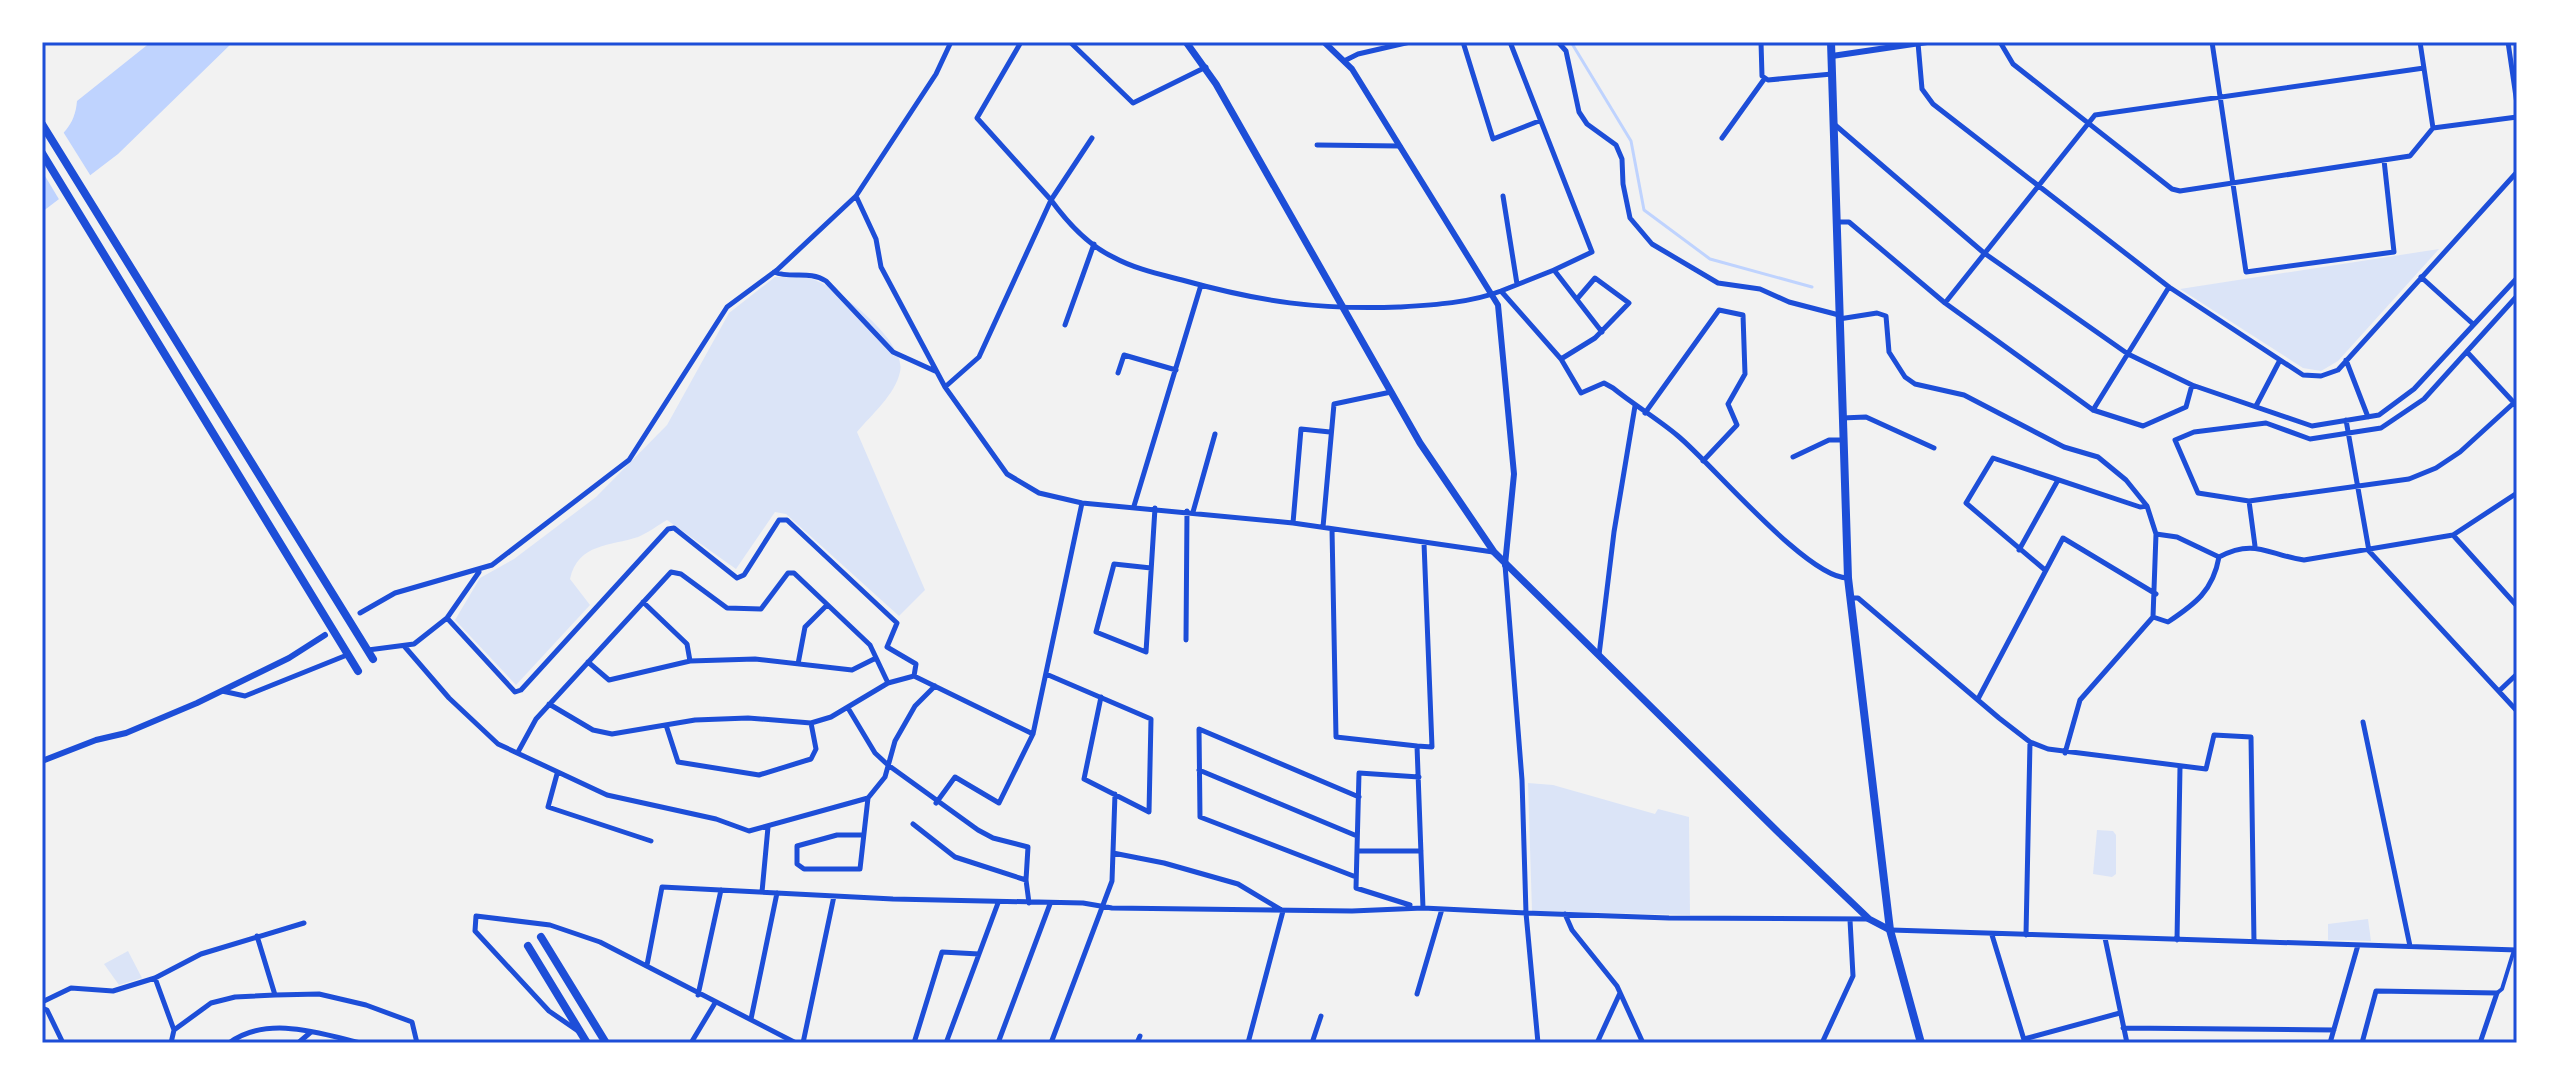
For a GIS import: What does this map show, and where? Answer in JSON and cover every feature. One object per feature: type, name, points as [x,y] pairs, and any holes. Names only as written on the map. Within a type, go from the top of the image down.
[{"type":"main road","points":[[1186,42],[1206,67],[1444,482],[1494,552],[1869,919],[1890,930]]},
{"type":"main road","points":[[1831,42],[1848,578],[1890,930],[1921,1043]]},
{"type":"main road","points":[[42,124],[373,659]]},
{"type":"main road","points":[[42,153],[358,671]]},
{"type":"main road","points":[[541,937],[606,1043]]},
{"type":"main road","points":[[528,946],[587,1043]]},
{"type":"street","points":[[360,613],[395,593],[479,572],[524,544],[629,460],[727,307],[774,272],[856,196],[936,74],[951,42]]},
{"type":"street","points":[[1021,42],[977,118],[1067,222],[1094,244],[1132,266],[1298,306],[1343,308],[1438,305],[1493,294],[1592,252],[1510,42]]},
{"type":"street","points":[[1070,42],[1133,103],[1206,67]]},
{"type":"street","points":[[1324,42],[1344,61],[1401,146],[1498,305],[1514,474],[1505,565],[1522,780],[1526,913],[1538,1043]]},
{"type":"street","points":[[1344,61],[1358,54],[1410,42]]},
{"type":"street","points":[[1463,42],[1493,139],[1539,121]]},
{"type":"street","points":[[1558,42],[1566,51],[1579,112],[1587,124],[1616,145],[1622,159],[1625,201],[1630,218],[1652,244],[1718,283],[1760,289],[1789,302],[1839,317],[1877,313],[1886,316],[1889,352],[1905,377],[1915,384],[1964,395],[2064,447],[2098,457],[2126,480],[2147,506],[2156,534],[2153,617],[2080,700],[2065,753]]},
{"type":"street","points":[[1761,42],[1762,76],[1765,78]]},
{"type":"street","points":[[1832,56],[1927,42]]},
{"type":"street","points":[[2000,42],[2013,64],[2172,189],[2180,191],[2410,156],[2433,128],[2517,117]]},
{"type":"street","points":[[2212,42],[2246,272],[2394,252],[2384,160]]},
{"type":"street","points":[[2420,42],[2433,128]]},
{"type":"street","points":[[2508,42],[2517,104]]},
{"type":"street","points":[[1918,43],[1922,89],[1933,104],[2169,287],[2280,360],[2312,376],[2330,374],[2346,360],[2517,172]]},
{"type":"street","points":[[1945,303],[2095,115],[2424,68]]},
{"type":"street","points":[[1765,78],[1833,74]]},
{"type":"street","points":[[1722,138],[1765,78]]},
{"type":"street","points":[[1834,124],[1984,253],[2128,354],[2192,385],[2312,426],[2379,415],[2414,389],[2517,278]]},
{"type":"street","points":[[945,387],[979,357],[1051,200],[1092,138]]},
{"type":"street","points":[[1317,145],[1401,146]]},
{"type":"street","points":[[2511,180],[2517,185]]},
{"type":"street","points":[[856,196],[876,239],[881,267],[945,387],[1007,474],[1039,493],[1082,503],[1293,523],[1494,552]]},
{"type":"street","points":[[1503,196],[1517,284]]},
{"type":"street","points":[[1837,222],[1849,222],[1945,303],[2093,410],[2143,426],[2186,407],[2192,385]]},
{"type":"street","points":[[1065,325],[1094,244]]},
{"type":"street","points":[[1554,270],[1602,332]]},
{"type":"street","points":[[774,272],[785,276],[814,274],[826,281],[893,352],[936,371]]},
{"type":"street","points":[[2421,277],[2473,324]]},
{"type":"street","points":[[1561,359],[1602,332],[1629,303],[1595,278],[1577,299]]},
{"type":"street","points":[[1133,506],[1201,285]]},
{"type":"street","points":[[2093,410],[2169,287]]},
{"type":"street","points":[[1501,291],[1561,359],[1581,393],[1604,383],[1680,437],[1815,564],[1837,578],[1848,578]]},
{"type":"street","points":[[2468,353],[2516,403],[2460,452],[2436,468],[2409,479],[2249,501],[2198,493],[2175,440],[2194,432],[2266,423],[2310,439],[2387,426],[2424,399],[2517,296]]},
{"type":"street","points":[[1645,413],[1719,310],[1743,315],[1745,374],[1728,404],[1737,425],[1703,461]]},
{"type":"street","points":[[1118,373],[1124,355],[1176,370]]},
{"type":"street","points":[[2256,406],[2280,360]]},
{"type":"street","points":[[2346,360],[2368,417]]},
{"type":"street","points":[[1323,527],[1334,404],[1391,392]]},
{"type":"street","points":[[1599,657],[1614,532],[1635,406]]},
{"type":"street","points":[[1841,418],[1866,417],[1934,448]]},
{"type":"street","points":[[2346,420],[2369,551],[2517,711]]},
{"type":"street","points":[[1293,523],[1301,429],[1330,432]]},
{"type":"street","points":[[1186,640],[1190,512],[1215,434]]},
{"type":"street","points":[[1793,457],[1829,440],[1842,440]]},
{"type":"street","points":[[2045,570],[1966,503],[1993,458],[2140,507],[2147,506]]},
{"type":"street","points":[[2019,550],[2058,480]]},
{"type":"street","points":[[2153,617],[2168,622],[2201,599],[2212,584],[2219,557],[2235,549],[2255,546],[2283,557],[2304,560],[2369,551],[2453,535],[2516,497]]},
{"type":"street","points":[[2249,501],[2255,546]]},
{"type":"street","points":[[936,803],[955,777],[999,803],[1033,734],[1082,503]]},
{"type":"street","points":[[1151,568],[1114,564],[1096,632],[1146,652],[1155,508]]},
{"type":"street","points":[[447,618],[515,692],[521,690],[668,529],[674,528],[737,578],[744,575],[779,520],[787,520],[897,623],[887,647],[916,664],[914,676]]},
{"type":"street","points":[[1332,529],[1336,737],[1432,747],[1424,543]]},
{"type":"street","points":[[2156,534],[2177,537],[2219,557]]},
{"type":"street","points":[[2453,535],[2517,606]]},
{"type":"street","points":[[1978,699],[2063,538],[2156,594]]},
{"type":"street","points":[[518,752],[536,719],[549,704],[668,574],[675,571],[727,608],[761,609],[791,572],[870,645],[888,683]]},
{"type":"street","points":[[367,650],[405,647],[447,618],[479,572]]},
{"type":"street","points":[[1850,598],[1858,598],[2030,742],[2065,753],[2206,769],[2214,735],[2251,737],[2254,942]]},
{"type":"street","points":[[643,602],[687,644],[690,661]]},
{"type":"street","points":[[798,664],[805,627],[827,605]]},
{"type":"street","points":[[42,761],[96,740],[126,733],[289,658],[325,635]]},
{"type":"street","points":[[405,647],[492,740],[557,774],[607,795],[642,800],[660,809],[716,819],[749,831],[868,798]]},
{"type":"street","points":[[221,690],[245,696],[348,654]]},
{"type":"street","points":[[588,662],[609,680],[690,661],[755,659],[852,670],[876,658]]},
{"type":"street","points":[[1046,674],[1101,697],[1151,719],[1149,812],[1084,779],[1101,697]]},
{"type":"street","points":[[2499,691],[2517,674]]},
{"type":"street","points":[[549,704],[579,724],[612,734],[666,725],[748,718],[811,723],[848,708],[888,683],[914,676],[1033,734]]},
{"type":"street","points":[[862,835],[837,835],[797,846],[797,864],[804,869],[855,871],[862,864],[862,835],[868,798],[885,777],[895,741],[915,706],[935,686]]},
{"type":"street","points":[[848,708],[875,753],[936,803],[993,838],[1028,847],[1026,880],[1029,903]]},
{"type":"street","points":[[2363,722],[2410,946]]},
{"type":"street","points":[[666,725],[678,762],[759,775],[811,759],[816,749],[811,723]]},
{"type":"street","points":[[1356,877],[1200,817],[1199,729],[1359,797]]},
{"type":"street","points":[[2026,935],[2030,742]]},
{"type":"street","points":[[1417,746],[1423,908]]},
{"type":"street","points":[[2177,940],[2180,767]]},
{"type":"street","points":[[1199,770],[1358,836]]},
{"type":"street","points":[[1419,777],[1359,773],[1356,888],[1423,908],[1565,914],[1869,919]]},
{"type":"street","points":[[557,774],[548,807],[651,841]]},
{"type":"street","points":[[1051,1043],[1112,881],[1115,794]]},
{"type":"street","points":[[913,824],[955,857],[1026,880]]},
{"type":"street","points":[[762,892],[768,827]]},
{"type":"street","points":[[1357,851],[1421,851]]},
{"type":"street","points":[[1113,853],[1164,863],[1238,884],[1283,911]]},
{"type":"street","points":[[647,965],[662,887],[998,903],[1283,911],[1352,911],[1413,906]]},
{"type":"street","points":[[698,995],[721,890]]},
{"type":"street","points":[[751,1019],[777,893]]},
{"type":"street","points":[[803,1043],[834,896]]},
{"type":"street","points":[[946,1043],[998,903]]},
{"type":"street","points":[[998,1043],[1050,904]]},
{"type":"street","points":[[1417,994],[1442,909]]},
{"type":"street","points":[[1248,1043],[1283,911]]},
{"type":"street","points":[[1565,914],[1572,930],[1621,992],[1643,1043]]},
{"type":"street","points":[[580,1032],[549,1011],[475,931],[476,916],[550,925],[600,942],[796,1043]]},
{"type":"street","points":[[1822,1043],[1853,976],[1850,920]]},
{"type":"street","points":[[63,1043],[42,1005],[71,988],[113,991],[155,978],[201,954],[304,923]]},
{"type":"street","points":[[1890,930],[2516,950],[2480,1043]]},
{"type":"street","points":[[1992,935],[2025,1041],[2120,1013]]},
{"type":"street","points":[[257,936],[275,995]]},
{"type":"street","points":[[2105,938],[2127,1043]]},
{"type":"street","points":[[2330,1043],[2358,945]]},
{"type":"street","points":[[914,1043],[942,952],[979,954]]},
{"type":"street","points":[[155,978],[174,1030],[171,1043]]},
{"type":"street","points":[[2362,1043],[2376,991],[2497,993]]},
{"type":"street","points":[[1597,1043],[1621,992]]},
{"type":"street","points":[[174,1030],[211,1003],[235,997],[319,994],[366,1005],[412,1022],[417,1043]]},
{"type":"street","points":[[691,1043],[715,1003]]},
{"type":"street","points":[[1312,1043],[1321,1016]]},
{"type":"street","points":[[229,1043],[246,1030],[295,1028],[361,1043]]},
{"type":"street","points":[[2123,1028],[2334,1030]]},
{"type":"street","points":[[298,1043],[311,1032]]},
{"type":"shaded area","points":[[2439,249],[2338,361],[2321,371],[2303,368],[2180,289]]},
{"type":"shaded area","points":[[775,277],[812,279],[838,293],[883,332],[900,360],[900,372],[888,397],[857,432],[925,590],[899,616],[786,514],[775,512],[736,569],[667,520],[638,537],[597,548],[580,559],[570,579],[590,605],[516,685],[455,620],[480,578],[514,559],[596,497],[667,425],[729,313]]},
{"type":"shaded area","points":[[1528,783],[1553,785],[1655,814],[1658,809],[1689,817],[1690,915],[1532,911]]},
{"type":"shaded area","points":[[2097,830],[2113,831],[2116,835],[2116,874],[2112,877],[2093,874]]},
{"type":"shaded area","points":[[2368,919],[2371,941],[2328,940],[2328,924]]},
{"type":"shaded area","points":[[128,951],[142,978],[119,985],[104,964]]},
{"type":"water","points":[[151,42],[233,42],[118,154],[42,212],[42,151],[66,130],[74,117],[77,101]]},
{"type":"pier","points":[[62,130],[92,178],[60,201],[42,171],[42,146]]},
{"type":"waterway","points":[[1571,42],[1631,141],[1644,210],[1710,259],[1812,287]]}]
